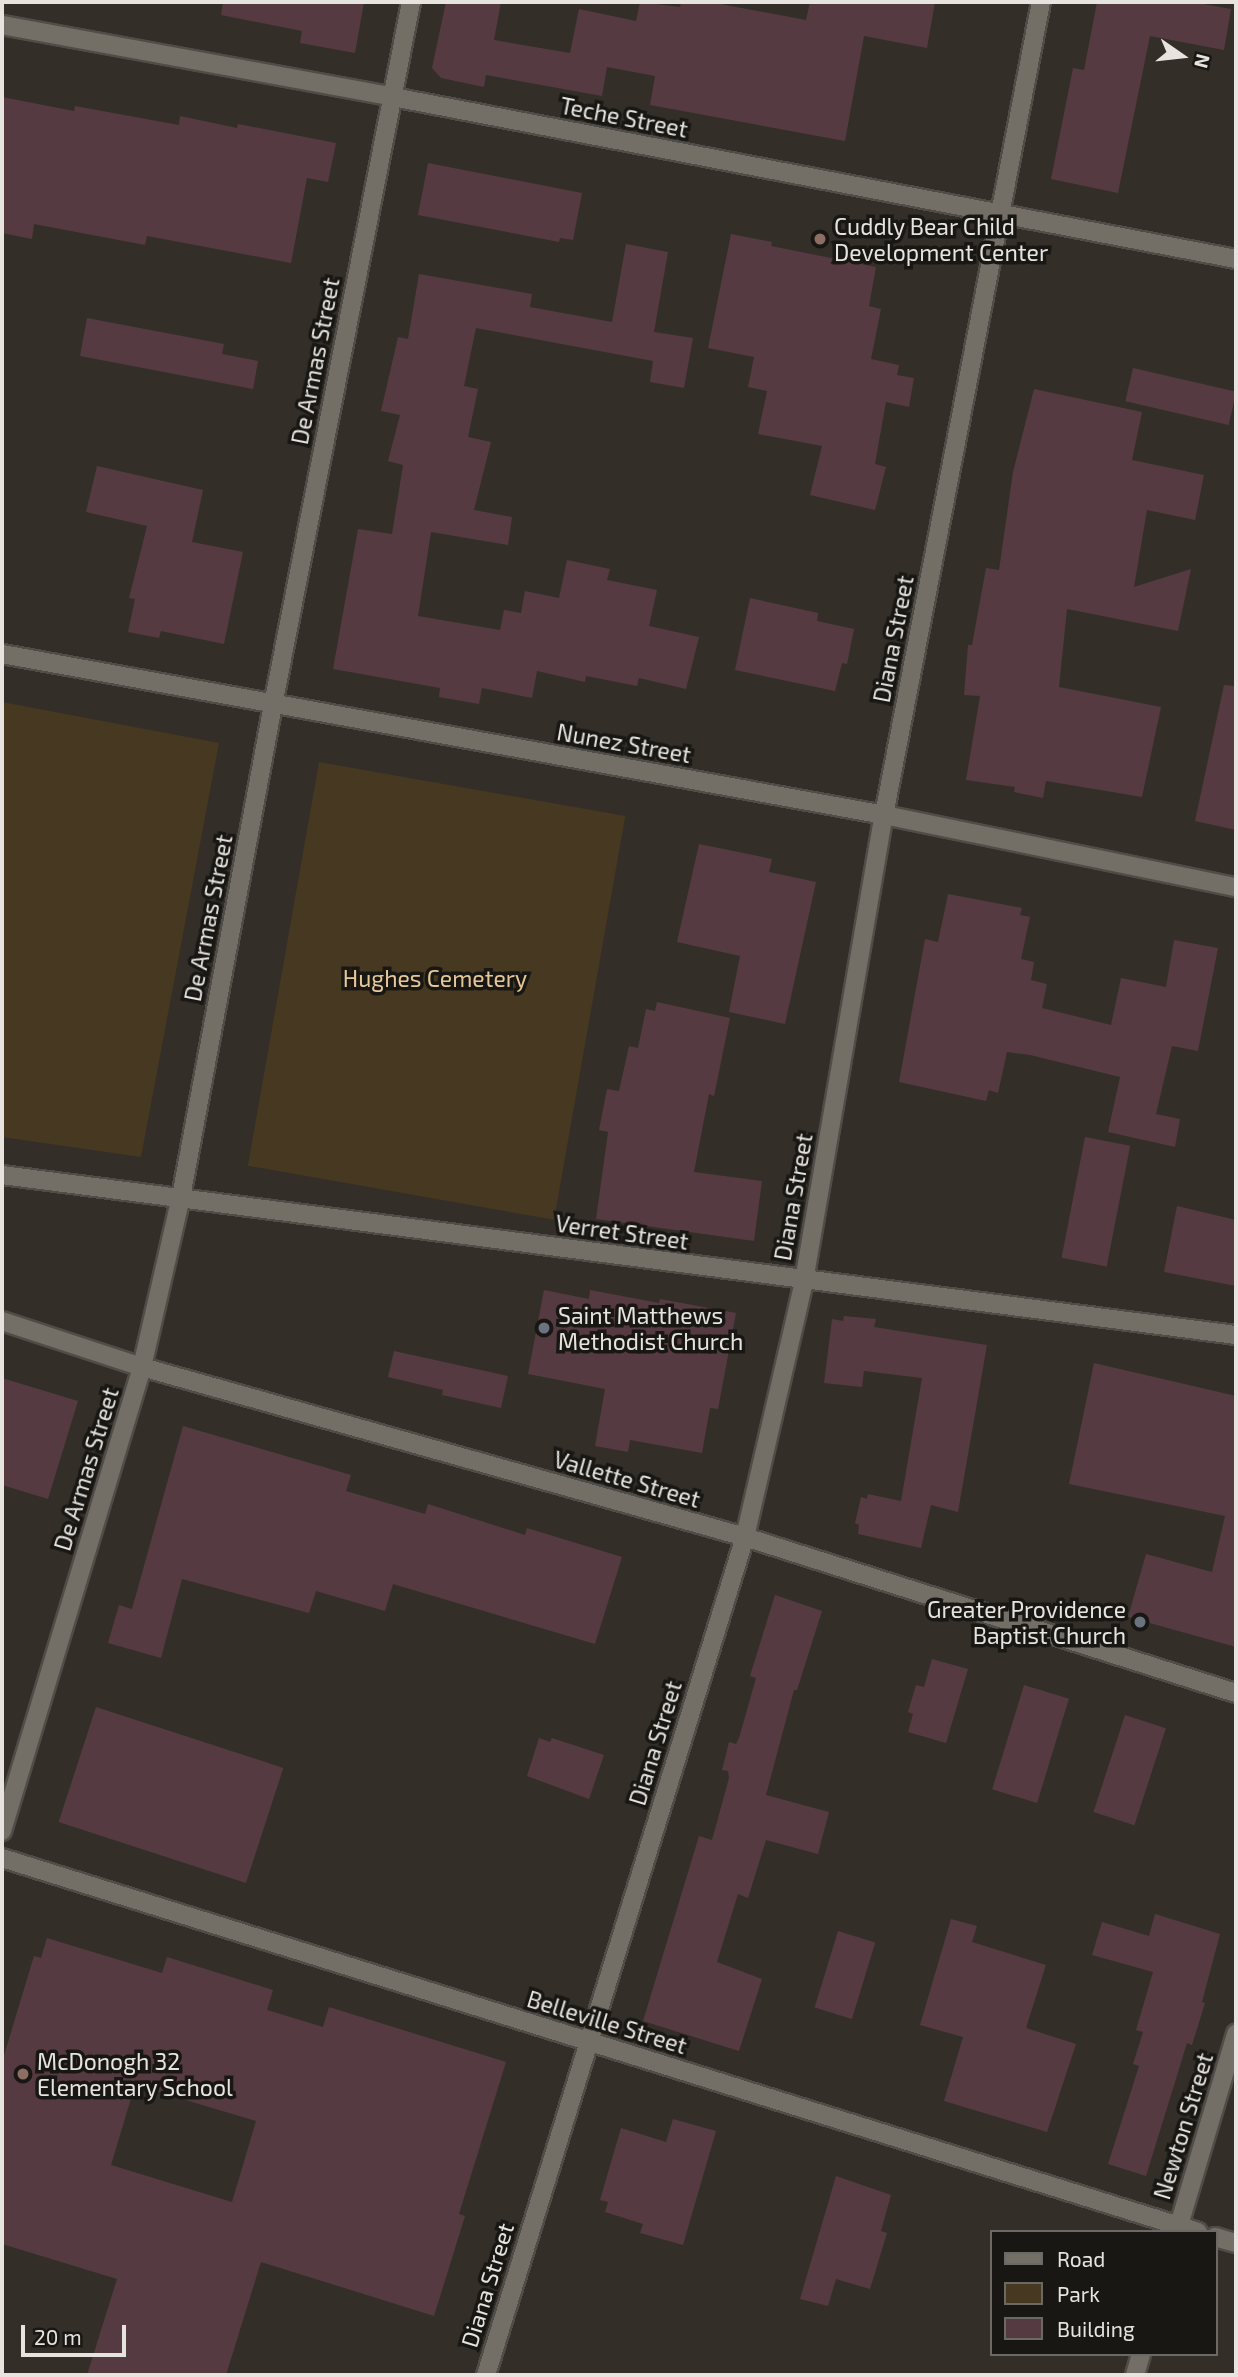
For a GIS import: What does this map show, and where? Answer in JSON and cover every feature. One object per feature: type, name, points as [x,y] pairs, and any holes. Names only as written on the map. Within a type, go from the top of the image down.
[{"type":"street","name":"De Armas Street","points":[[2,1831],[142,1367],[181,1197],[273,705],[411,2]]},
{"type":"street","name":"Diana Street","points":[[486,2375],[745,1537],[804,1281],[884,815],[1041,2]]},
{"type":"street","name":"Teche Street","points":[[2,25],[393,97],[1236,259]]},
{"type":"street","name":"Nunez Street","points":[[2,654],[884,815],[1236,887]]},
{"type":"street","name":"Verret Street","points":[[2,1175],[1236,1335]]},
{"type":"street","name":"Vallette Street","points":[[2,1321],[142,1367],[745,1537],[1236,1693]]},
{"type":"street","name":"Belleville Street","points":[[2,1858],[1178,2229]]},
{"type":"street","name":"Newton Street","points":[[1178,2229],[1236,2034]]},
{"type":"street","points":[[1217,2238],[1236,2243]]},
{"type":"street","points":[[1135,2375],[1140,2356]]},
{"type":"green space","points":[[2,702],[219,743],[141,1157],[2,1137]]},
{"type":"green space","name":"Hughes Cemetery","points":[[319,762],[625,816],[554,1220],[248,1166]]},
{"type":"building","points":[[223,2],[364,2],[355,53],[300,43],[302,31],[221,15]]},
{"type":"building","points":[[446,2],[501,2],[494,40],[570,53],[579,9],[636,21],[640,2],[680,7],[681,2],[710,2],[806,20],[810,2],[935,2],[927,48],[864,36],[845,141],[650,105],[655,76],[607,67],[602,96],[486,75],[484,87],[441,78],[432,68]]},
{"type":"building","points":[[1097,2],[1193,2],[1231,9],[1224,50],[1150,36],[1118,193],[1051,179],[1073,68],[1084,70]]},
{"type":"building","points":[[2,97],[74,111],[75,106],[179,125],[180,116],[237,128],[238,124],[336,143],[328,182],[307,178],[291,263],[147,236],[145,245],[34,224],[32,239],[2,233]]},
{"type":"building","points":[[428,163],[582,193],[573,240],[560,238],[559,242],[418,215]]},
{"type":"building","points":[[731,234],[772,242],[771,246],[876,267],[869,306],[881,309],[871,359],[899,365],[897,375],[914,378],[909,407],[886,402],[875,464],[886,467],[875,510],[810,495],[822,446],[758,434],[767,391],[748,387],[754,357],[708,348]]},
{"type":"building","points":[[626,244],[668,252],[654,332],[693,338],[684,388],[650,382],[653,361],[476,328],[464,386],[478,389],[468,437],[491,442],[474,510],[512,517],[508,545],[431,532],[418,616],[500,630],[504,610],[521,613],[525,591],[559,598],[567,560],[610,569],[607,580],[657,590],[649,626],[699,637],[686,689],[639,678],[637,686],[586,676],[585,682],[537,671],[532,698],[482,688],[479,704],[439,697],[440,688],[333,669],[358,529],[392,534],[403,465],[388,461],[400,415],[381,411],[398,337],[408,339],[419,274],[532,294],[530,307],[612,322]]},
{"type":"building","points":[[87,318],[224,344],[222,354],[258,361],[253,389],[80,356]]},
{"type":"building","points":[[1133,368],[1236,392],[1229,425],[1125,401]]},
{"type":"building","points":[[1034,389],[1142,412],[1132,460],[1204,475],[1195,520],[1147,510],[1134,587],[1191,569],[1178,631],[1067,609],[1059,687],[1161,707],[1142,797],[1046,781],[1043,798],[1014,792],[1015,787],[966,780],[980,696],[964,695],[968,645],[972,645],[986,568],[999,570],[1013,472]]},
{"type":"building","points":[[97,466],[203,490],[192,542],[243,552],[224,644],[161,631],[159,638],[128,632],[135,599],[129,598],[147,526],[86,512]]},
{"type":"building","points":[[750,598],[818,613],[817,621],[854,629],[847,664],[842,663],[835,691],[735,670]]},
{"type":"building","points":[[1224,685],[1236,686],[1236,830],[1195,821]]},
{"type":"building","points":[[699,844],[772,859],[769,872],[816,882],[785,1024],[729,1012],[740,956],[677,942]]},
{"type":"building","points":[[948,894],[1022,908],[1020,915],[1030,917],[1021,959],[1034,962],[1031,980],[1047,984],[1042,1008],[1111,1025],[1121,978],[1166,987],[1174,940],[1218,948],[1198,1051],[1172,1046],[1156,1114],[1180,1119],[1175,1147],[1108,1132],[1120,1077],[1030,1055],[1007,1052],[998,1093],[989,1090],[986,1101],[899,1082],[925,939],[938,942]]},
{"type":"building","points":[[657,1002],[730,1018],[714,1096],[709,1094],[694,1172],[762,1181],[754,1241],[596,1219],[608,1132],[599,1130],[607,1089],[619,1091],[629,1046],[638,1048],[646,1009],[655,1011]]},
{"type":"building","points":[[1085,1137],[1130,1146],[1107,1267],[1062,1258]]},
{"type":"building","points":[[1177,1206],[1236,1220],[1236,1286],[1164,1272]]},
{"type":"building","points":[[544,1290],[589,1299],[590,1290],[659,1303],[660,1299],[736,1313],[718,1409],[710,1408],[702,1453],[630,1440],[628,1452],[595,1446],[605,1389],[528,1374]]},
{"type":"building","points":[[844,1316],[876,1319],[874,1327],[987,1345],[958,1512],[931,1505],[921,1548],[858,1534],[859,1525],[855,1523],[861,1497],[867,1499],[868,1494],[901,1501],[922,1378],[864,1371],[862,1387],[824,1383],[832,1319],[843,1321]]},
{"type":"building","points":[[394,1351],[508,1376],[501,1408],[442,1395],[443,1390],[388,1377]]},
{"type":"building","points":[[1094,1363],[1236,1396],[1236,1647],[1128,1617],[1146,1554],[1212,1572],[1225,1516],[1069,1484]]},
{"type":"building","points":[[2,1378],[78,1401],[48,1499],[2,1485]]},
{"type":"building","points":[[183,1426],[351,1475],[346,1491],[425,1514],[428,1504],[525,1535],[527,1528],[622,1557],[595,1644],[393,1584],[385,1611],[316,1591],[309,1613],[182,1579],[161,1658],[108,1643],[119,1605],[132,1609]]},
{"type":"building","points":[[775,1595],[822,1611],[797,1690],[794,1690],[766,1795],[829,1812],[818,1854],[766,1840],[748,1898],[738,1894],[717,1962],[762,1979],[739,2051],[643,2021],[699,1836],[712,1840],[729,1778],[728,1771],[722,1770],[729,1742],[736,1744],[739,1738],[756,1678],[750,1676]]},
{"type":"building","points":[[932,1659],[968,1669],[946,1743],[908,1732],[913,1714],[908,1712],[916,1685],[924,1687]]},
{"type":"building","points":[[1024,1685],[1069,1699],[1037,1803],[992,1789]]},
{"type":"building","points":[[96,1707],[283,1768],[246,1883],[59,1822]]},
{"type":"building","points":[[1125,1715],[1166,1728],[1134,1825],[1093,1812]]},
{"type":"building","points":[[539,1738],[550,1742],[552,1738],[604,1755],[589,1799],[527,1776]]},
{"type":"building","points":[[1155,1914],[1220,1934],[1202,2002],[1205,2003],[1192,2045],[1187,2043],[1146,2176],[1108,2164],[1139,2066],[1133,2064],[1143,2032],[1136,2030],[1153,1972],[1092,1955],[1102,1922],[1149,1936]]},
{"type":"building","points":[[951,1919],[977,1926],[972,1942],[1046,1965],[1026,2028],[1076,2044],[1047,2132],[944,2101],[963,2037],[920,2025]]},
{"type":"building","points":[[838,1931],[875,1942],[852,2019],[815,2008]]},
{"type":"building","points":[[47,1938],[162,1973],[167,1957],[273,1990],[267,2010],[323,2027],[329,2007],[506,2062],[459,2214],[465,2216],[434,2316],[261,2262],[226,2375],[87,2375],[117,2279],[2,2244],[2,2062],[34,1956],[41,1958]],"holes":[[[135,2085],[256,2121],[232,2202],[111,2165]]]},
{"type":"building","points":[[673,2119],[716,2131],[683,2245],[640,2233],[643,2224],[605,2212],[608,2202],[600,2200],[621,2128],[666,2142]]},
{"type":"building","points":[[836,2176],[891,2195],[881,2231],[887,2233],[870,2289],[836,2279],[828,2306],[800,2299]]},
{"type":"place","name":"Cuddly Bear Child Development Center","points":[[820,239]]},
{"type":"place","name":"Saint Matthews Methodist Church","points":[[544,1328]]},
{"type":"place","name":"Greater Providence Baptist Church","points":[[1140,1622]]},
{"type":"place","name":"McDonogh 32 Elementary School","points":[[23,2074]]}]
